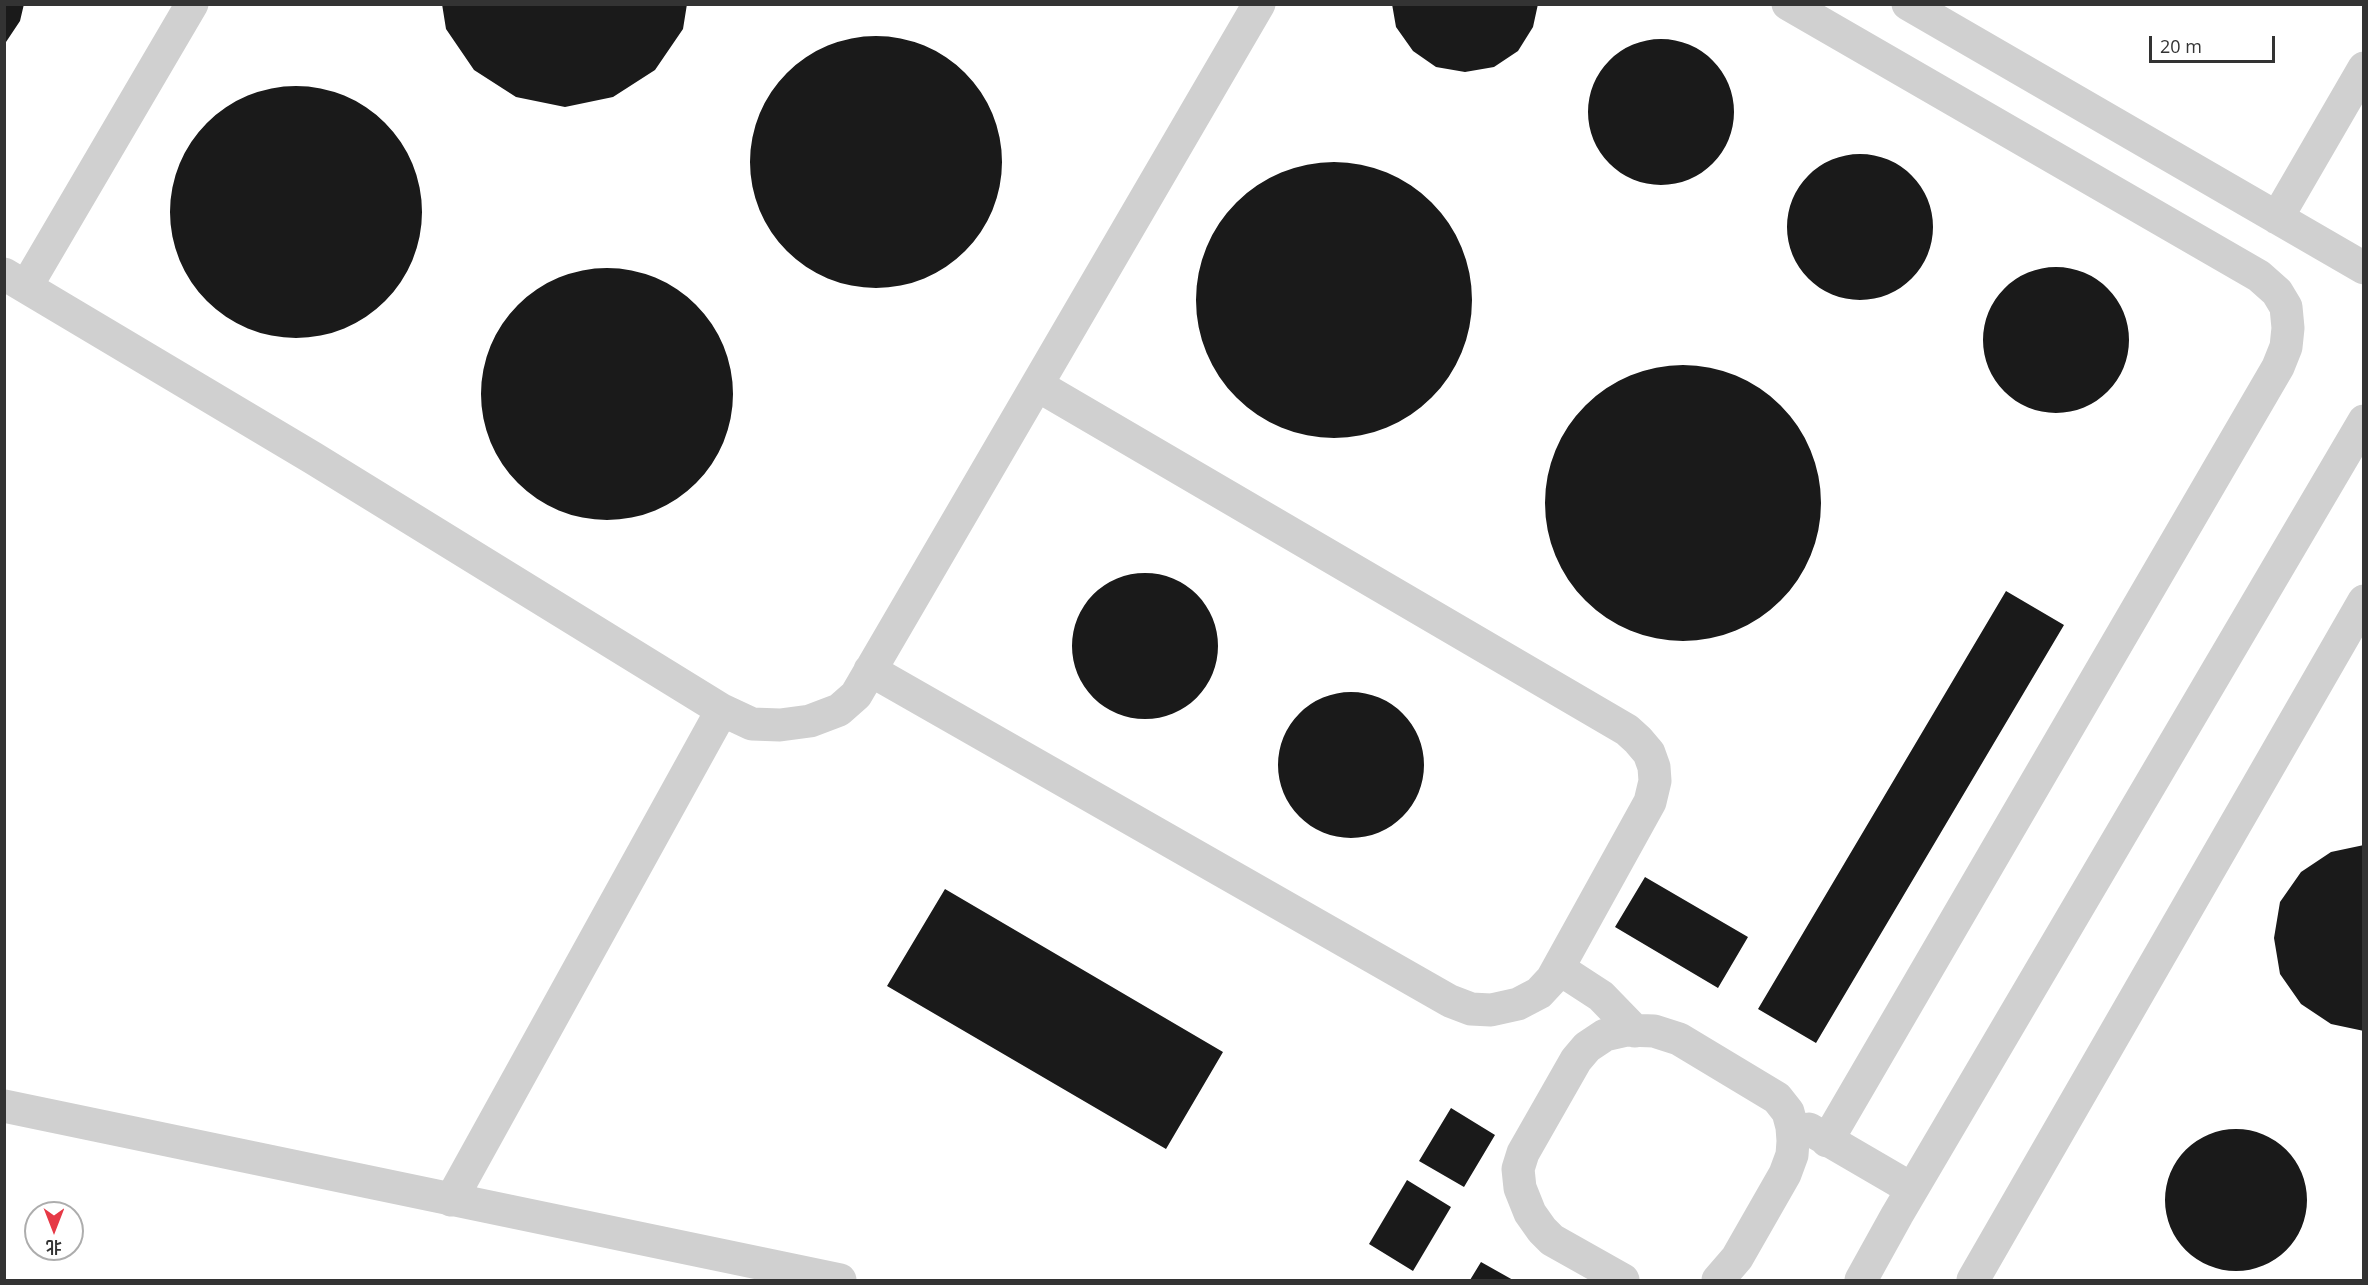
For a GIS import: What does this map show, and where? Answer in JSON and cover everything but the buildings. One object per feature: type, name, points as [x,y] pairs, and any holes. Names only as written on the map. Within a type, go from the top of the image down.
[{"type":"lane","points":[[192,4],[15,280],[313,458],[722,710],[752,724],[780,725],[810,721],[838,710],[855,695],[1259,4]]},
{"type":"lane","points":[[1788,4],[2259,276],[2277,292],[2286,307],[2288,328],[2286,347],[2278,367],[1827,1141]]},
{"type":"lane","points":[[1908,4],[2364,268]]},
{"type":"lane","points":[[2277,218],[2364,68]]},
{"type":"lane","points":[[870,670],[1450,1001],[1472,1009],[1491,1010],[1518,1004],[1539,993],[1552,979],[1650,802],[1655,780],[1654,767],[1649,753],[1638,740],[1617,724],[1037,386]]},
{"type":"lane","points":[[1861,1281],[1912,1189],[2364,421]]},
{"type":"lane","points":[[1973,1281],[2364,601]]},
{"type":"lane","points":[[451,1200],[722,710]]},
{"type":"lane","points":[[1558,968],[1601,996],[1635,1031]]},
{"type":"lane","points":[[1623,1281],[1552,1240],[1542,1230],[1530,1213],[1520,1188],[1518,1169],[1523,1153],[1576,1060],[1587,1047],[1605,1035],[1627,1030],[1654,1031],[1679,1039],[1777,1098],[1790,1117],[1827,1141],[1912,1189]]},
{"type":"lane","points":[[4,1106],[840,1281]]},
{"type":"lane","points":[[1718,1281],[1737,1258],[1785,1174],[1792,1148],[1790,1117]]}]
